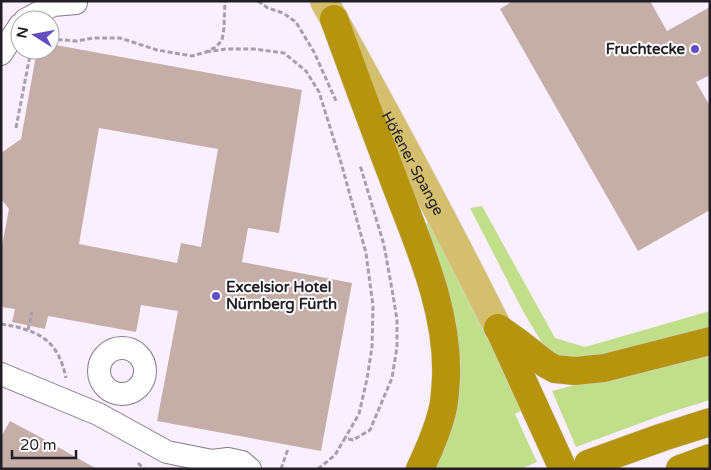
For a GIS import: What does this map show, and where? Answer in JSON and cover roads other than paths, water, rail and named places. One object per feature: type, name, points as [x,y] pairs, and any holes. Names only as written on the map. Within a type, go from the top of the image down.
[{"type":"highway","points":[[329,10],[420,250],[443,328],[446,370],[442,411],[431,446],[420,469]]},
{"type":"highway","points":[[498,328],[546,364],[555,369],[575,371],[604,368],[710,342]]},
{"type":"highway","points":[[498,328],[537,411],[576,466],[710,422]]},
{"type":"highway","points":[[680,469],[710,458]]},
{"type":"main road","name":"Höfener Spange","points":[[329,10],[427,188],[498,328]]},
{"type":"lane","points":[[45,10],[53,6],[76,3]]},
{"type":"lane","points":[[1,54],[10,40]]},
{"type":"lane","points":[[1,374],[98,414],[173,460],[212,461],[228,459],[242,462],[250,469]]},
{"type":"lane","points":[[98,414],[110,391]]},
{"type":"place","name":"Fruchtecke","points":[[695,49]]},
{"type":"place","name":"Excelsior Hotel Nürnberg Fürth","points":[[216,296]]}]
